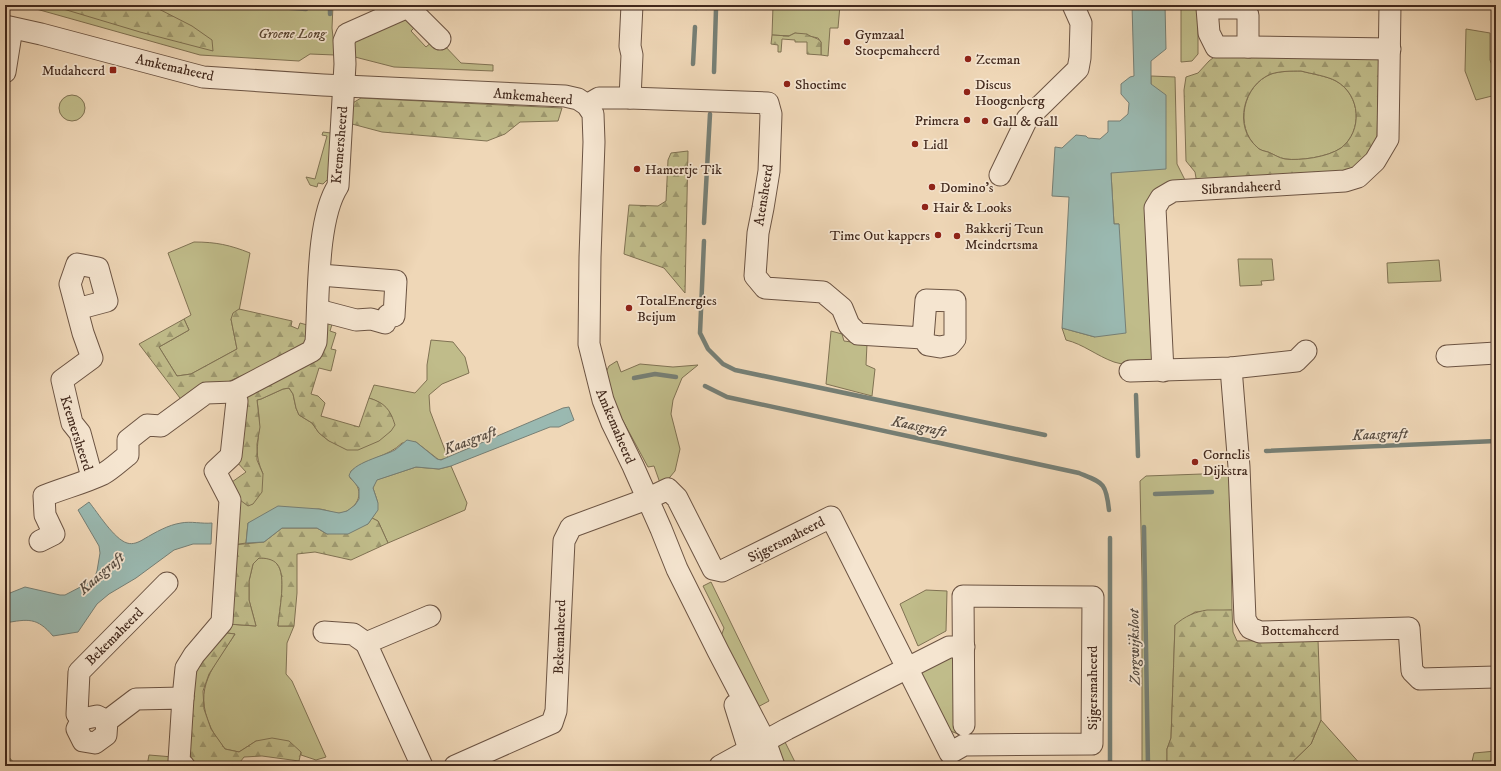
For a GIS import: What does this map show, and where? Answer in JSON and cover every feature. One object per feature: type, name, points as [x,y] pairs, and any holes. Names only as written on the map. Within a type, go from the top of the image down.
[{"type":"street","points":[[630,98],[632,5]]},
{"type":"street","points":[[1000,175],[1027,119],[1078,69],[1080,58],[1081,24],[1073,5]]},
{"type":"street","name":"Sibrandaheerd","points":[[1163,371],[1155,208],[1161,198],[1174,191],[1345,181],[1358,177],[1375,161],[1388,139],[1390,5]]},
{"type":"street","points":[[408,6],[440,39]]},
{"type":"street","name":"Kremersheerd","points":[[40,541],[54,534],[45,515],[44,496],[81,484],[92,477],[103,474],[128,456],[128,440],[148,425],[161,426],[206,393],[234,392],[312,352],[316,342],[324,224],[332,194],[338,186],[344,41],[347,34],[408,6]]},
{"type":"street","points":[[1248,47],[1248,15],[1242,8],[1207,7],[1209,34],[1216,47],[1390,49]]},
{"type":"street","points":[[5,72],[9,27]]},
{"type":"street","name":"Amkemaheerd","points":[[9,27],[42,34],[203,77],[343,86],[565,96],[578,100],[587,105],[593,114],[594,142],[589,344],[603,400],[677,569],[718,651],[756,752],[774,766]]},
{"type":"street","name":"Atensheerd","points":[[587,105],[599,98],[768,103],[771,114],[768,171],[758,233],[754,276],[765,288],[823,292],[842,308],[849,325],[858,334],[923,338]]},
{"type":"street","points":[[318,310],[356,320],[371,319],[385,323],[388,315],[394,316],[396,281],[320,275]]},
{"type":"street","name":"Kremersheerd","points":[[77,309],[82,333],[92,358],[62,380],[72,423],[80,433],[92,477]]},
{"type":"street","points":[[1130,371],[1231,368],[1296,361],[1306,351]]},
{"type":"street","points":[[1447,356],[1496,353]]},
{"type":"street","name":"Bottemaheerd","points":[[1231,368],[1239,467],[1245,619],[1250,628],[1260,632],[1409,628],[1412,671],[1420,679],[1496,677]]},
{"type":"street","points":[[184,766],[179,761],[186,668],[194,655],[222,622],[230,500],[215,472],[231,456],[237,401],[234,392]]},
{"type":"street","name":"Sijgersmaheerd","points":[[647,499],[668,489],[676,498],[713,569],[722,571],[831,517],[950,753],[964,745],[1092,744],[1092,597],[963,596],[964,725]]},
{"type":"street","name":"Bekemaheerd","points":[[455,766],[552,723],[556,711],[564,540],[571,527],[647,499]]},
{"type":"street","name":"Bekemaheerd","points":[[167,583],[79,672],[76,707],[77,714],[82,719],[97,716],[107,720],[136,699],[183,698]]},
{"type":"street","points":[[366,643],[430,616]]},
{"type":"street","points":[[324,632],[353,634],[366,643],[422,766]]},
{"type":"street","points":[[720,766],[756,752],[949,647],[964,647]]},
{"type":"green space","name":"Groene Long","points":[[22,5],[333,5],[332,28],[335,55],[310,54],[299,61],[200,55]]},
{"type":"green space","points":[[50,5],[151,5],[192,26],[212,40],[213,51],[140,32]]},
{"type":"green space","points":[[792,5],[840,5],[838,28],[830,28],[828,56],[821,55],[821,42],[818,38],[795,33],[789,36],[772,35],[773,6],[788,7]]},
{"type":"green space","points":[[1181,5],[1198,5],[1198,54],[1192,61],[1181,62]]},
{"type":"green space","points":[[406,12],[418,24],[411,31],[426,47],[433,41],[442,43],[461,63],[493,65],[493,71],[394,67],[351,56],[356,37]]},
{"type":"green space","points":[[1466,29],[1490,33],[1490,60],[1496,75],[1496,95],[1476,100],[1465,71]]},
{"type":"green space","points":[[795,33],[807,34],[819,40],[821,42],[821,55],[807,54],[807,42],[795,42],[795,40],[782,39],[781,52],[778,52],[778,45],[771,44],[772,35],[789,36]]},
{"type":"green space","points":[[1218,54],[1379,59],[1377,139],[1366,161],[1356,170],[1197,184],[1195,172],[1186,161],[1184,90],[1186,77],[1198,73]],"holes":[[[1301,71],[1324,76],[1336,81],[1344,87],[1354,104],[1356,123],[1348,141],[1341,148],[1322,156],[1306,159],[1285,159],[1259,149],[1250,139],[1245,129],[1244,107],[1254,87],[1261,79],[1278,72]]]},
{"type":"green space","points":[[1301,71],[1324,76],[1336,81],[1344,87],[1354,104],[1356,123],[1348,141],[1341,148],[1329,154],[1314,158],[1285,159],[1259,149],[1250,139],[1244,118],[1245,107],[1248,97],[1261,79],[1275,73]]},
{"type":"green space","points":[[1151,76],[1175,77],[1177,164],[1187,184],[1165,185],[1154,364],[1129,365],[1114,362],[1078,344],[1066,340],[1062,328],[1095,337],[1119,224],[1114,224],[1111,173],[1151,84]]},
{"type":"green space","points":[[72,95],[81,99],[85,108],[81,117],[72,121],[63,117],[59,108],[63,99]]},
{"type":"green space","points":[[361,98],[562,108],[558,121],[520,122],[505,134],[487,141],[382,132],[352,124],[351,104]]},
{"type":"green space","points":[[323,132],[331,133],[329,178],[323,184],[318,183],[317,187],[310,185],[306,177],[315,179],[327,136],[322,135]]},
{"type":"green space","points":[[688,151],[685,293],[664,268],[624,254],[629,205],[658,206],[666,201],[668,160],[671,153]]},
{"type":"green space","points":[[194,242],[223,244],[250,253],[239,311],[231,319],[237,349],[191,374],[177,376],[159,347],[189,330],[184,319],[191,315],[168,253]]},
{"type":"green space","points":[[1238,259],[1272,259],[1274,280],[1261,281],[1262,285],[1240,286]]},
{"type":"green space","points":[[1439,260],[1441,281],[1388,283],[1387,263]]},
{"type":"green space","points":[[239,309],[292,321],[291,326],[298,329],[300,323],[311,326],[310,343],[285,359],[241,376],[183,402],[139,344],[184,319],[189,330],[159,347],[177,376],[191,374],[237,349],[231,319],[233,313]]},
{"type":"green space","points":[[324,320],[333,321],[330,331],[336,333],[331,349],[336,350],[331,371],[319,368],[311,394],[318,396],[325,403],[321,416],[359,427],[369,398],[386,407],[395,425],[391,431],[379,441],[358,450],[347,450],[329,441],[319,433],[312,423],[299,415],[293,394],[289,388],[257,400],[260,427],[257,444],[257,460],[263,474],[262,492],[253,504],[248,506],[236,497],[232,482],[246,472],[236,461],[243,393],[292,368]]},
{"type":"green space","points":[[831,331],[842,334],[844,341],[867,344],[866,365],[875,369],[872,396],[826,384]]},
{"type":"green space","points":[[431,340],[453,342],[465,357],[469,373],[442,384],[429,395],[430,411],[448,458],[439,460],[416,442],[402,443],[396,448],[364,463],[351,471],[350,478],[359,491],[359,496],[357,501],[350,509],[345,512],[335,513],[322,509],[313,509],[248,523],[246,543],[233,545],[236,497],[263,474],[258,461],[257,446],[259,421],[257,400],[289,388],[293,394],[299,415],[312,423],[319,433],[329,441],[392,417],[383,405],[369,398],[374,385],[415,393],[427,380],[427,365]]},
{"type":"green space","points":[[617,361],[621,372],[640,364],[673,367],[698,365],[682,378],[673,400],[671,414],[680,449],[675,471],[665,483],[660,483],[654,466],[648,467],[610,397],[605,374],[609,366]]},
{"type":"green space","points":[[451,466],[467,503],[465,510],[388,543],[378,521],[372,518],[377,510],[377,500],[373,488],[376,480],[416,467],[439,469]]},
{"type":"green space","points":[[1230,473],[1232,610],[1195,612],[1175,625],[1171,738],[1167,749],[1167,766],[1142,766],[1142,579],[1140,481],[1146,476]]},
{"type":"green space","points":[[372,518],[378,521],[388,543],[351,560],[315,552],[297,554],[297,593],[294,626],[278,626],[282,576],[277,564],[269,559],[261,558],[253,564],[249,581],[249,600],[256,626],[228,624],[233,545],[264,542],[282,528],[317,528],[327,534],[368,524]]},
{"type":"green space","points":[[259,558],[273,561],[280,569],[282,584],[278,626],[294,626],[287,643],[286,674],[292,681],[326,757],[316,760],[301,755],[301,752],[256,741],[239,752],[225,749],[212,731],[206,714],[204,701],[208,678],[213,667],[235,634],[227,633],[228,624],[256,626],[249,600],[249,581],[253,564]]},
{"type":"green space","points":[[711,582],[769,701],[756,708],[720,639],[724,628],[703,586]]},
{"type":"green space","points":[[926,590],[947,591],[946,631],[918,646],[900,604]]},
{"type":"green space","points":[[1207,610],[1232,610],[1233,632],[1237,641],[1318,640],[1321,720],[1311,744],[1288,766],[1167,766],[1167,749],[1171,738],[1175,625],[1190,615]]},
{"type":"green space","points":[[227,633],[235,634],[209,674],[203,691],[204,709],[211,729],[225,749],[239,752],[256,741],[272,738],[289,741],[301,752],[299,761],[262,756],[244,757],[237,766],[189,766],[191,694],[197,665]]},
{"type":"green space","points":[[952,657],[957,661],[958,734],[943,728],[917,669]]},
{"type":"green space","points":[[1321,720],[1362,766],[1288,766],[1311,744]]},
{"type":"green space","points":[[784,740],[797,766],[782,766],[777,748]]},
{"type":"green space","points":[[1496,751],[1496,766],[1471,766],[1474,753]]},
{"type":"green space","points":[[5,753],[17,766],[5,766]]},
{"type":"green space","points":[[149,755],[173,757],[176,766],[147,766]]},
{"type":"water","points":[[1132,5],[1165,5],[1166,49],[1151,61],[1151,84],[1166,95],[1166,169],[1111,173],[1114,224],[1119,224],[1126,333],[1095,337],[1062,328],[1069,197],[1052,196],[1055,147],[1062,148],[1076,135],[1100,139],[1108,132],[1108,121],[1120,121],[1128,114],[1129,103],[1121,94],[1121,84],[1130,77],[1134,76]]},
{"type":"water","points":[[569,407],[574,420],[559,427],[550,427],[451,466],[439,469],[416,467],[377,480],[373,488],[378,503],[378,510],[368,524],[348,534],[327,534],[317,528],[282,528],[264,542],[246,543],[248,523],[278,506],[319,509],[339,513],[347,511],[355,505],[359,499],[359,488],[349,476],[351,471],[355,467],[369,460],[395,450],[407,440],[416,442],[437,459],[441,460],[563,408]]},
{"type":"water","points":[[89,502],[112,531],[122,541],[127,543],[136,543],[167,527],[189,522],[212,523],[211,544],[193,544],[174,550],[136,578],[109,594],[97,604],[78,632],[53,636],[37,622],[26,620],[5,623],[5,595],[25,587],[65,595],[90,582],[95,576],[100,553],[99,546],[78,510]]},
{"type":"waterway","points":[[252,5],[306,9]]},
{"type":"waterway","points":[[330,5],[330,14]]},
{"type":"waterway","points":[[714,72],[716,9]]},
{"type":"waterway","points":[[693,64],[695,27]]},
{"type":"waterway","points":[[704,223],[710,114]]},
{"type":"waterway","points":[[704,241],[700,333],[708,349],[723,364],[735,370],[1045,435]]},
{"type":"waterway","name":"Kaasgraft","points":[[634,378],[655,374],[676,377]]},
{"type":"waterway","name":"Kaasgraft","points":[[705,386],[727,397],[1079,473],[1102,485],[1105,489],[1109,510]]},
{"type":"waterway","points":[[1136,395],[1138,456]]},
{"type":"waterway","name":"Kaasgraft","points":[[1266,451],[1496,441]]},
{"type":"waterway","name":"Kaasgraft","points":[[1155,494],[1212,492]]},
{"type":"waterway","name":"Zorgwijksloot","points":[[1144,527],[1148,766]]},
{"type":"waterway","name":"Zorgwijksloot","points":[[1110,538],[1110,766]]},
{"type":"place","name":"Gymzaal Stoepemaheerd","points":[[847,42]]},
{"type":"place","name":"Zeeman","points":[[968,59]]},
{"type":"place","name":"Mudaheerd","points":[[113,70]]},
{"type":"place","name":"Shoetime","points":[[787,84]]},
{"type":"place","name":"Discus Hoogenberg","points":[[967,92]]},
{"type":"place","name":"Primera","points":[[967,120]]},
{"type":"place","name":"Gall & Gall","points":[[985,121]]},
{"type":"place","name":"Lidl","points":[[915,144]]},
{"type":"place","name":"Hamertje Tik","points":[[637,169]]},
{"type":"place","name":"Domino's","points":[[932,187]]},
{"type":"place","name":"Hair & Looks","points":[[925,207]]},
{"type":"place","name":"Time Out kappers","points":[[938,235]]},
{"type":"place","name":"Bakkerij Teun Meindertsma","points":[[957,236]]},
{"type":"place","name":"TotalEnergies Beijum","points":[[629,308]]},
{"type":"place","name":"Cornelis Dijkstra","points":[[1195,462]]}]
